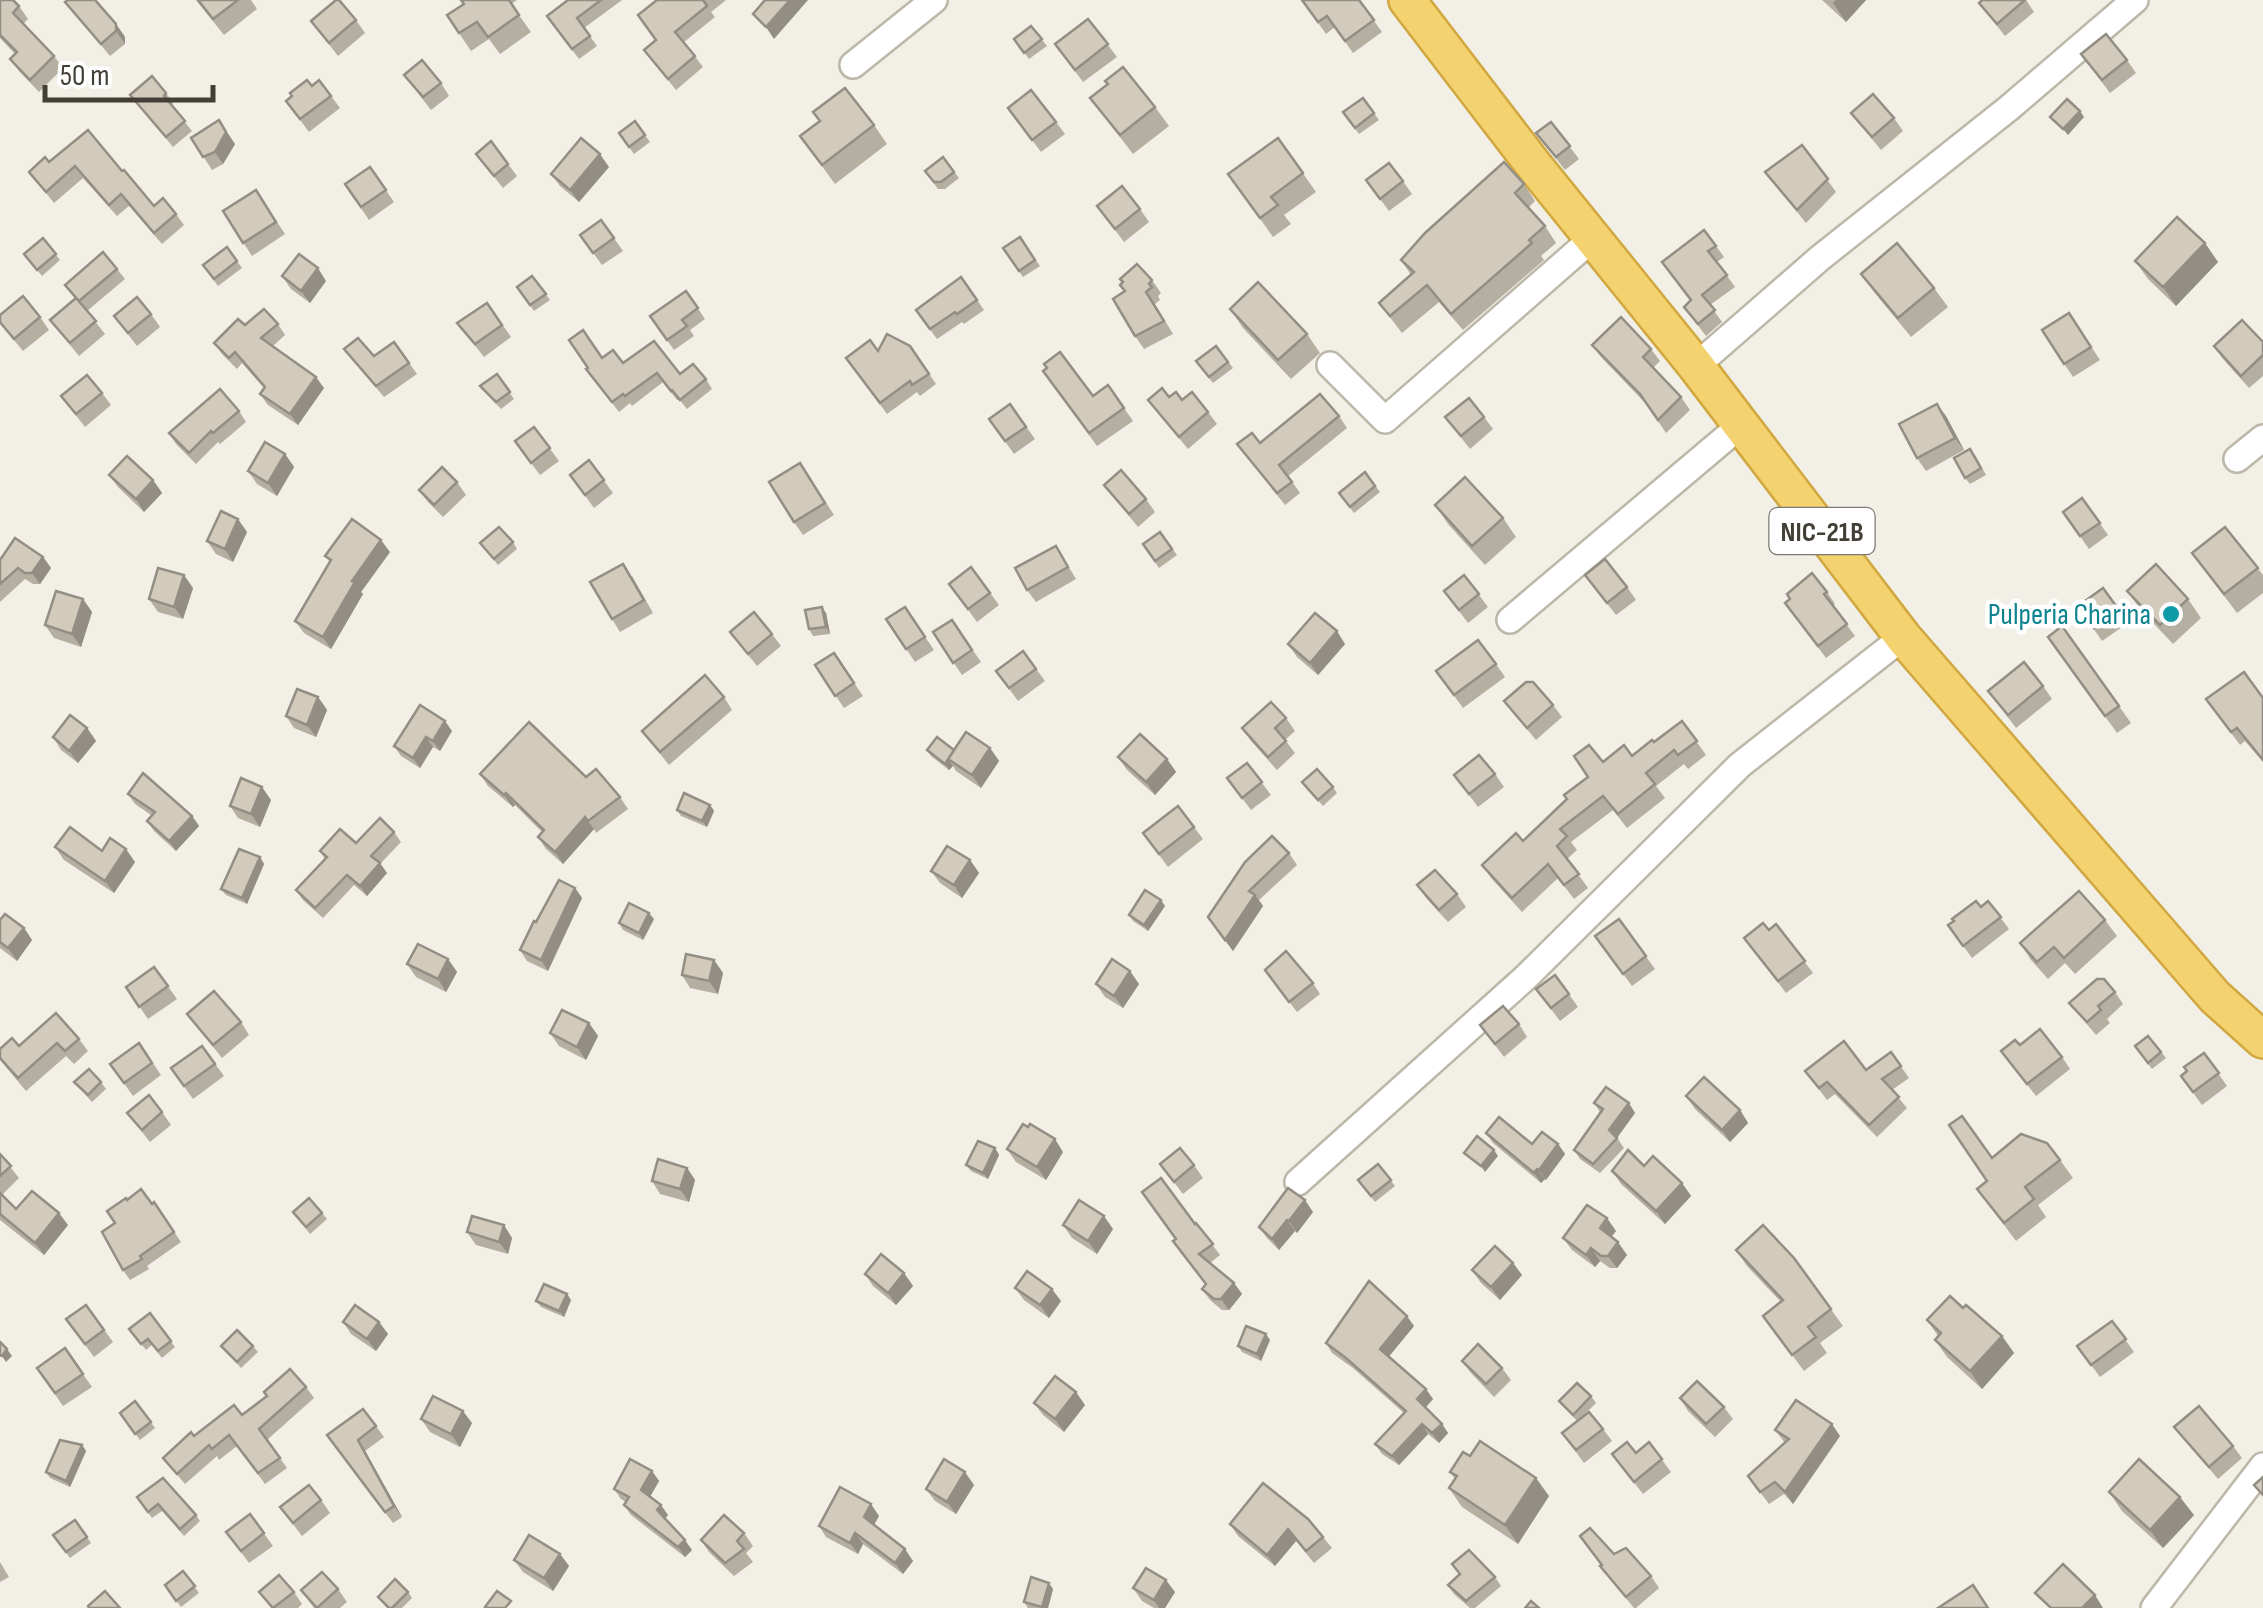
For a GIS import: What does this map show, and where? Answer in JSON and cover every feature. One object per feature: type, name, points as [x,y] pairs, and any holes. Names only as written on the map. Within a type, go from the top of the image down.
[{"type":"highway","name":"NIC-21B","points":[[1407,0],[1903,636],[2215,997],[2263,1040]]},
{"type":"street","points":[[853,66],[934,0]]},
{"type":"street","points":[[1696,366],[1820,258],[2009,108],[2135,0]]},
{"type":"street","points":[[1330,364],[1385,420],[1593,238]]},
{"type":"street","points":[[1510,620],[1741,425]]},
{"type":"street","points":[[2238,460],[2263,438]]},
{"type":"street","points":[[1298,1182],[1525,978],[1740,765],[1903,636]]},
{"type":"street","points":[[2154,1608],[2263,1466]]},
{"type":"building","points":[[0,0],[13,0],[19,6],[13,13],[54,56],[30,80],[10,59],[17,52],[0,35]]},
{"type":"building","points":[[95,0],[116,24],[116,31],[101,44],[65,2]]},
{"type":"building","points":[[198,0],[238,0],[213,19]]},
{"type":"building","points":[[336,0],[356,20],[329,43],[311,21]]},
{"type":"building","points":[[461,0],[509,0],[519,15],[488,37],[477,22],[459,33],[447,15],[464,4]]},
{"type":"building","points":[[568,0],[601,0],[577,18],[590,36],[572,49],[547,16]]},
{"type":"building","points":[[657,0],[703,0],[707,6],[675,32],[695,56],[668,79],[644,50],[656,40],[638,15]]},
{"type":"building","points":[[765,0],[790,0],[766,27],[753,14]]},
{"type":"building","points":[[1302,0],[1359,0],[1374,20],[1345,41],[1327,16],[1318,22]]},
{"type":"building","points":[[2025,0],[1997,24],[1979,3]]},
{"type":"building","points":[[1088,19],[1108,44],[1075,70],[1055,44]]},
{"type":"building","points":[[1031,26],[1042,39],[1024,53],[1014,39]]},
{"type":"building","points":[[2106,34],[2127,60],[2102,80],[2081,54]]},
{"type":"building","points":[[422,60],[441,83],[423,97],[404,75]]},
{"type":"building","points":[[1123,67],[1155,107],[1120,135],[1090,98]]},
{"type":"building","points":[[152,76],[185,121],[166,137],[130,95]]},
{"type":"building","points":[[307,80],[312,86],[319,80],[331,96],[300,119],[286,101]]},
{"type":"building","points":[[845,88],[874,125],[822,165],[800,136],[820,121],[813,112]]},
{"type":"building","points":[[1031,90],[1056,122],[1032,140],[1008,108]]},
{"type":"building","points":[[1873,94],[1894,118],[1872,137],[1851,113]]},
{"type":"building","points":[[1363,98],[1374,113],[1355,128],[1343,112]]},
{"type":"building","points":[[2067,99],[2080,111],[2063,129],[2050,117]]},
{"type":"building","points":[[219,120],[226,132],[215,152],[203,157],[191,138]]},
{"type":"building","points":[[635,121],[645,135],[629,147],[619,133]]},
{"type":"building","points":[[1551,122],[1570,146],[1556,157],[1536,133]]},
{"type":"building","points":[[88,130],[154,206],[163,198],[176,214],[154,233],[121,194],[109,205],[75,166],[46,192],[29,172],[45,157],[49,162]]},
{"type":"building","points":[[581,138],[600,154],[570,190],[551,174]]},
{"type":"building","points":[[1278,138],[1303,173],[1271,197],[1278,205],[1260,218],[1228,174]]},
{"type":"building","points":[[491,141],[508,164],[494,176],[476,154]]},
{"type":"building","points":[[1802,145],[1828,179],[1797,210],[1765,172]]},
{"type":"building","points":[[943,157],[954,172],[941,182],[934,182],[925,171]]},
{"type":"building","points":[[1504,162],[1524,184],[1515,193],[1545,226],[1529,240],[1532,243],[1451,314],[1427,285],[1390,316],[1379,303],[1414,272],[1401,260],[1425,233]]},
{"type":"building","points":[[1389,163],[1403,181],[1380,199],[1366,180]]},
{"type":"building","points":[[370,167],[386,190],[361,207],[345,184]]},
{"type":"building","points":[[1122,186],[1140,209],[1115,229],[1097,206]]},
{"type":"building","points":[[256,190],[276,222],[243,243],[223,211]]},
{"type":"building","points":[[2177,217],[2205,243],[2163,287],[2135,261]]},
{"type":"building","points":[[601,220],[614,238],[593,253],[580,235]]},
{"type":"building","points":[[1704,230],[1716,246],[1708,251],[1727,275],[1702,295],[1715,310],[1698,324],[1684,307],[1691,300],[1662,262]]},
{"type":"building","points":[[1020,237],[1035,260],[1019,271],[1003,248]]},
{"type":"building","points":[[43,238],[56,254],[37,270],[24,254]]},
{"type":"building","points":[[1897,243],[1934,288],[1898,318],[1861,274]]},
{"type":"building","points":[[227,247],[237,261],[214,279],[203,265]]},
{"type":"building","points":[[103,252],[117,269],[79,301],[65,285]]},
{"type":"building","points":[[299,254],[318,268],[301,291],[282,276]]},
{"type":"building","points":[[1137,264],[1152,280],[1152,287],[1146,292],[1164,321],[1135,336],[1113,299],[1125,291],[1120,279]]},
{"type":"building","points":[[532,276],[546,294],[530,305],[517,287]]},
{"type":"building","points":[[961,277],[977,300],[930,329],[916,310]]},
{"type":"building","points":[[1258,282],[1307,334],[1278,360],[1230,309]]},
{"type":"building","points":[[686,291],[698,308],[682,320],[687,326],[667,340],[650,316]]},
{"type":"building","points":[[23,296],[40,317],[14,339],[0,322],[0,315]]},
{"type":"building","points":[[137,297],[151,314],[128,333],[114,316]]},
{"type":"building","points":[[76,298],[96,321],[70,343],[50,320]]},
{"type":"building","points":[[487,303],[502,325],[475,344],[457,323]]},
{"type":"building","points":[[264,309],[278,324],[261,338],[316,377],[290,414],[260,394],[265,387],[235,352],[229,358],[214,343],[238,319],[245,325]]},
{"type":"building","points":[[2069,313],[2091,347],[2064,364],[2042,330]]},
{"type":"building","points":[[1621,317],[1651,349],[1643,357],[1681,397],[1658,420],[1640,394],[1592,345]]},
{"type":"building","points":[[2242,320],[2263,342],[2263,355],[2241,376],[2214,346]]},
{"type":"building","points":[[583,330],[602,358],[613,350],[623,363],[654,341],[680,374],[693,364],[706,379],[680,400],[657,373],[612,402],[569,340]]},
{"type":"building","points":[[887,334],[910,346],[929,374],[912,385],[910,381],[880,403],[846,358],[870,340],[878,351]]},
{"type":"building","points":[[358,338],[374,356],[394,342],[409,363],[376,386],[344,349]]},
{"type":"building","points":[[1216,346],[1228,362],[1209,377],[1196,361]]},
{"type":"building","points":[[1060,352],[1093,396],[1108,385],[1124,408],[1089,433],[1043,371],[1047,368],[1044,364]]},
{"type":"building","points":[[497,374],[510,392],[496,402],[480,386]]},
{"type":"building","points":[[87,375],[102,393],[76,414],[61,396]]},
{"type":"building","points":[[1162,388],[1169,397],[1176,392],[1182,400],[1192,392],[1208,412],[1179,437],[1148,400]]},
{"type":"building","points":[[220,389],[239,411],[189,453],[169,433]]},
{"type":"building","points":[[1320,394],[1339,416],[1279,465],[1292,482],[1277,493],[1237,444],[1252,433],[1260,443]]},
{"type":"building","points":[[1469,398],[1484,417],[1461,436],[1445,417]]},
{"type":"building","points":[[1010,404],[1026,427],[1005,441],[989,419]]},
{"type":"building","points":[[1937,404],[1955,438],[1917,458],[1899,424]]},
{"type":"building","points":[[534,427],[550,448],[531,463],[515,441]]},
{"type":"building","points":[[265,442],[285,454],[268,483],[248,471]]},
{"type":"building","points":[[1970,449],[1981,468],[1965,478],[1954,458]]},
{"type":"building","points":[[127,456],[153,480],[136,499],[109,475]]},
{"type":"building","points":[[589,460],[604,480],[585,495],[570,475]]},
{"type":"building","points":[[800,463],[825,503],[794,522],[769,482]]},
{"type":"building","points":[[442,467],[457,482],[434,505],[419,490]]},
{"type":"building","points":[[1121,470],[1146,499],[1129,514],[1104,485]]},
{"type":"building","points":[[1365,472],[1375,486],[1350,507],[1339,493]]},
{"type":"building","points":[[1465,477],[1503,518],[1472,546],[1435,505]]},
{"type":"building","points":[[2082,498],[2100,523],[2080,536],[2063,512]]},
{"type":"building","points":[[221,511],[238,519],[225,549],[207,541]]},
{"type":"building","points":[[352,519],[381,540],[352,581],[355,582],[323,637],[295,621],[331,560],[325,556]]},
{"type":"building","points":[[499,527],[513,542],[494,559],[480,543]]},
{"type":"building","points":[[2225,527],[2258,568],[2224,594],[2192,553]]},
{"type":"building","points":[[1160,532],[1172,549],[1155,561],[1143,544]]},
{"type":"building","points":[[15,538],[43,557],[32,573],[18,568],[0,584],[0,560]]},
{"type":"building","points":[[1056,546],[1068,567],[1027,590],[1015,568]]},
{"type":"building","points":[[1605,559],[1627,587],[1607,603],[1585,575]]},
{"type":"building","points":[[623,564],[644,600],[612,619],[590,582]]},
{"type":"building","points":[[2156,564],[2188,599],[2160,625],[2127,591]]},
{"type":"building","points":[[971,567],[990,593],[968,609],[949,584]]},
{"type":"building","points":[[158,568],[184,575],[174,607],[149,599]]},
{"type":"building","points":[[1812,573],[1847,624],[1818,646],[1785,603],[1790,599],[1787,594]]},
{"type":"building","points":[[1464,575],[1479,594],[1459,610],[1444,591]]},
{"type":"building","points":[[2103,588],[2119,610],[2094,628],[2078,606]]},
{"type":"building","points":[[56,591],[83,599],[72,634],[45,625]]},
{"type":"building","points":[[822,607],[826,627],[809,629],[805,610]]},
{"type":"building","points":[[905,607],[925,637],[906,649],[886,619]]},
{"type":"building","points":[[754,612],[772,634],[748,654],[730,632]]},
{"type":"building","points":[[1315,613],[1337,631],[1310,663],[1288,644]]},
{"type":"building","points":[[952,620],[972,650],[953,663],[933,632]]},
{"type":"building","points":[[2062,626],[2119,706],[2105,716],[2048,637]]},
{"type":"building","points":[[1478,640],[1496,664],[1454,695],[1436,671]]},
{"type":"building","points":[[1023,651],[1036,669],[1009,688],[996,671]]},
{"type":"building","points":[[834,653],[854,683],[835,696],[815,665]]},
{"type":"building","points":[[2024,662],[2043,686],[2008,715],[1988,691]]},
{"type":"building","points":[[2244,672],[2263,698],[2263,760],[2237,728],[2231,732],[2206,699]]},
{"type":"building","points":[[705,675],[724,697],[660,752],[642,731]]},
{"type":"building","points":[[1526,682],[1533,682],[1553,705],[1527,728],[1504,701]]},
{"type":"building","points":[[297,689],[318,697],[307,725],[286,716]]},
{"type":"building","points":[[1271,702],[1286,718],[1275,728],[1286,741],[1268,757],[1242,728]]},
{"type":"building","points":[[420,705],[445,721],[433,741],[426,737],[413,758],[394,746]]},
{"type":"building","points":[[70,715],[87,728],[69,751],[53,737]]},
{"type":"building","points":[[1682,721],[1697,741],[1678,755],[1674,750],[1646,773],[1655,784],[1618,814],[1603,796],[1560,829],[1567,836],[1557,846],[1579,874],[1564,885],[1548,864],[1512,898],[1482,865],[1516,833],[1523,841],[1567,799],[1564,795],[1588,777],[1574,756],[1589,745],[1603,762],[1624,745],[1632,756]]},
{"type":"building","points":[[529,722],[586,777],[596,769],[620,797],[588,821],[585,817],[555,852],[538,837],[544,830],[480,774]]},
{"type":"building","points":[[966,732],[990,748],[972,775],[948,759]]},
{"type":"building","points":[[1140,734],[1167,759],[1146,782],[1118,757]]},
{"type":"building","points":[[937,737],[954,750],[945,764],[927,750]]},
{"type":"building","points":[[1479,755],[1495,774],[1469,794],[1454,775]]},
{"type":"building","points":[[1247,763],[1262,782],[1242,798],[1227,778]]},
{"type":"building","points":[[1317,769],[1333,787],[1318,800],[1302,782]]},
{"type":"building","points":[[143,773],[192,816],[169,841],[147,821],[155,812],[128,794]]},
{"type":"building","points":[[241,778],[262,787],[251,814],[230,806]]},
{"type":"building","points":[[684,793],[710,805],[702,821],[677,810]]},
{"type":"building","points":[[1178,806],[1194,827],[1159,854],[1143,833]]},
{"type":"building","points":[[380,818],[394,832],[371,856],[380,863],[360,886],[347,875],[315,908],[296,890],[327,857],[320,851],[340,829],[356,843]]},
{"type":"building","points":[[70,827],[102,851],[110,838],[126,849],[105,881],[55,847]]},
{"type":"building","points":[[1272,836],[1289,853],[1249,891],[1255,895],[1225,940],[1208,917],[1245,862]]},
{"type":"building","points":[[947,846],[970,860],[954,885],[931,871]]},
{"type":"building","points":[[239,849],[260,857],[242,898],[221,889]]},
{"type":"building","points":[[1435,870],[1457,894],[1439,910],[1417,885]]},
{"type":"building","points":[[559,880],[575,888],[541,960],[520,950]]},
{"type":"building","points":[[1145,890],[1161,900],[1144,925],[1129,915]]},
{"type":"building","points":[[2079,891],[2105,920],[2064,958],[2054,947],[2037,962],[2020,943]]},
{"type":"building","points":[[1976,901],[1981,907],[1988,901],[2001,917],[1963,946],[1948,925]]},
{"type":"building","points":[[629,903],[649,913],[639,933],[619,923]]},
{"type":"building","points":[[5,914],[24,928],[8,948],[0,942],[0,920]]},
{"type":"building","points":[[1619,919],[1646,956],[1623,974],[1595,936]]},
{"type":"building","points":[[1763,923],[1769,930],[1776,924],[1805,961],[1778,981],[1744,938]]},
{"type":"building","points":[[418,944],[448,959],[438,979],[407,964]]},
{"type":"building","points":[[1286,951],[1313,983],[1289,1002],[1265,970]]},
{"type":"building","points":[[686,954],[714,960],[709,981],[682,975]]},
{"type":"building","points":[[1112,959],[1130,971],[1114,996],[1096,984]]},
{"type":"building","points":[[154,967],[168,986],[139,1007],[126,987]]},
{"type":"building","points":[[1555,975],[1569,994],[1551,1008],[1536,989]]},
{"type":"building","points":[[2097,979],[2104,979],[2115,992],[2087,1022],[2069,1003]]},
{"type":"building","points":[[214,991],[241,1022],[213,1045],[187,1014]]},
{"type":"building","points":[[1503,1006],[1519,1024],[1495,1044],[1480,1025]]},
{"type":"building","points":[[562,1010],[589,1023],[577,1047],[550,1033]]},
{"type":"building","points":[[56,1013],[79,1039],[65,1051],[57,1043],[18,1078],[0,1058],[0,1049],[12,1038],[19,1046]]},
{"type":"building","points":[[2040,1029],[2062,1057],[2027,1084],[2001,1051],[2015,1040],[2020,1045]]},
{"type":"building","points":[[2148,1036],[2161,1052],[2148,1063],[2135,1046]]},
{"type":"building","points":[[1844,1041],[1866,1070],[1891,1052],[1901,1066],[1882,1079],[1899,1097],[1869,1125],[1827,1082],[1819,1088],[1805,1071]]},
{"type":"building","points":[[139,1043],[152,1063],[124,1083],[110,1064]]},
{"type":"building","points":[[202,1046],[215,1064],[184,1086],[171,1068]]},
{"type":"building","points":[[2204,1053],[2219,1073],[2193,1092],[2181,1076],[2187,1071],[2184,1067]]},
{"type":"building","points":[[89,1069],[101,1082],[88,1095],[74,1082]]},
{"type":"building","points":[[1704,1077],[1740,1110],[1722,1130],[1686,1096]]},
{"type":"building","points":[[1606,1087],[1629,1103],[1609,1130],[1617,1138],[1593,1164],[1574,1150],[1603,1109],[1594,1103]]},
{"type":"building","points":[[149,1095],[162,1112],[142,1130],[127,1113]]},
{"type":"building","points":[[1962,1116],[1992,1158],[2021,1134],[2047,1143],[2060,1160],[2025,1187],[2034,1199],[2004,1223],[1977,1189],[1987,1181],[1949,1125]]},
{"type":"building","points":[[1499,1117],[1532,1144],[1542,1132],[1558,1144],[1539,1170],[1534,1173],[1486,1133]]},
{"type":"building","points":[[1023,1124],[1055,1139],[1037,1167],[1007,1149]]},
{"type":"building","points":[[1477,1136],[1494,1150],[1481,1166],[1464,1153]]},
{"type":"building","points":[[978,1141],[995,1148],[983,1173],[966,1165]]},
{"type":"building","points":[[1180,1148],[1194,1165],[1174,1182],[1160,1164]]},
{"type":"building","points":[[1628,1150],[1644,1166],[1653,1156],[1682,1183],[1656,1211],[1612,1171]]},
{"type":"building","points":[[0,1154],[11,1166],[0,1176]]},
{"type":"building","points":[[658,1159],[687,1168],[680,1189],[652,1181]]},
{"type":"building","points":[[1378,1164],[1391,1180],[1371,1196],[1358,1180]]},
{"type":"building","points":[[1161,1178],[1213,1244],[1199,1254],[1234,1283],[1221,1299],[1214,1299],[1202,1289],[1206,1284],[1142,1192]]},
{"type":"building","points":[[1288,1188],[1305,1200],[1272,1239],[1259,1227]]},
{"type":"building","points":[[141,1189],[174,1232],[123,1270],[102,1232],[115,1223],[107,1211]]},
{"type":"building","points":[[32,1191],[59,1213],[35,1243],[0,1214],[0,1193],[16,1209]]},
{"type":"building","points":[[309,1198],[322,1213],[306,1227],[293,1212]]},
{"type":"building","points":[[1079,1200],[1104,1216],[1088,1241],[1063,1225]]},
{"type":"building","points":[[1587,1205],[1607,1218],[1600,1228],[1618,1242],[1608,1256],[1591,1248],[1586,1255],[1563,1238]]},
{"type":"building","points":[[472,1216],[504,1225],[499,1242],[467,1232]]},
{"type":"building","points":[[1763,1225],[1794,1258],[1831,1309],[1808,1327],[1816,1337],[1792,1355],[1763,1316],[1783,1300],[1736,1250]]},
{"type":"building","points":[[1495,1246],[1513,1263],[1491,1287],[1472,1270]]},
{"type":"building","points":[[881,1254],[904,1273],[888,1293],[865,1274]]},
{"type":"building","points":[[1027,1271],[1052,1289],[1040,1305],[1015,1288]]},
{"type":"building","points":[[1369,1281],[1407,1316],[1380,1349],[1426,1389],[1417,1399],[1442,1424],[1432,1433],[1422,1424],[1392,1456],[1375,1444],[1406,1411],[1326,1343]]},
{"type":"building","points":[[544,1284],[567,1294],[559,1311],[536,1301]]},
{"type":"building","points":[[1950,1296],[2002,1336],[1970,1371],[1935,1340],[1941,1333],[1927,1320]]},
{"type":"building","points":[[86,1305],[104,1330],[85,1344],[66,1319]]},
{"type":"building","points":[[355,1305],[379,1322],[367,1339],[343,1322]]},
{"type":"building","points":[[150,1313],[171,1341],[158,1351],[148,1339],[141,1344],[129,1329]]},
{"type":"building","points":[[2112,1321],[2126,1339],[2091,1365],[2077,1346]]},
{"type":"building","points":[[1246,1326],[1266,1334],[1257,1354],[1238,1346]]},
{"type":"building","points":[[237,1330],[253,1346],[237,1362],[221,1346]]},
{"type":"building","points":[[1478,1344],[1502,1368],[1486,1384],[1462,1361]]},
{"type":"building","points":[[65,1348],[83,1374],[55,1393],[37,1368]]},
{"type":"building","points":[[290,1369],[306,1387],[259,1429],[280,1458],[258,1473],[229,1435],[212,1449],[209,1445],[177,1474],[163,1458],[191,1432],[194,1436],[234,1405],[242,1415],[267,1396],[264,1392]]},
{"type":"building","points":[[1055,1376],[1076,1392],[1055,1419],[1034,1403]]},
{"type":"building","points":[[1697,1381],[1724,1407],[1706,1424],[1680,1398]]},
{"type":"building","points":[[1577,1383],[1591,1396],[1573,1415],[1559,1401]]},
{"type":"building","points":[[433,1396],[463,1411],[451,1434],[421,1419]]},
{"type":"building","points":[[1796,1400],[1832,1424],[1785,1492],[1775,1482],[1760,1492],[1748,1476],[1789,1439],[1775,1430]]},
{"type":"building","points":[[135,1401],[151,1422],[135,1434],[120,1413]]},
{"type":"building","points":[[2199,1406],[2233,1446],[2209,1467],[2174,1427]]},
{"type":"building","points":[[363,1409],[376,1426],[358,1440],[394,1506],[385,1512],[327,1435]]},
{"type":"building","points":[[1589,1412],[1603,1429],[1576,1450],[1562,1433]]},
{"type":"building","points":[[60,1440],[82,1445],[66,1481],[46,1472]]},
{"type":"building","points":[[1480,1441],[1536,1478],[1505,1525],[1449,1488],[1457,1476],[1450,1472],[1463,1452],[1470,1456]]},
{"type":"building","points":[[1627,1442],[1636,1453],[1649,1442],[1662,1459],[1634,1482],[1612,1454]]},
{"type":"building","points":[[630,1459],[652,1471],[641,1490],[661,1505],[657,1510],[685,1540],[678,1547],[624,1505],[629,1497],[614,1489]]},
{"type":"building","points":[[944,1459],[965,1472],[947,1502],[926,1489]]},
{"type":"building","points":[[2139,1459],[2180,1497],[2150,1530],[2109,1492]]},
{"type":"building","points":[[2263,1477],[2263,1495],[2254,1485]]},
{"type":"building","points":[[163,1478],[196,1515],[180,1529],[158,1504],[148,1512],[137,1497]]},
{"type":"building","points":[[1263,1483],[1308,1519],[1323,1537],[1306,1551],[1288,1529],[1267,1555],[1230,1524]]},
{"type":"building","points":[[309,1485],[321,1500],[293,1523],[280,1507]]},
{"type":"building","points":[[840,1487],[871,1504],[864,1517],[905,1549],[895,1563],[855,1533],[850,1543],[819,1526]]},
{"type":"building","points":[[250,1514],[264,1533],[241,1551],[226,1532]]},
{"type":"building","points":[[724,1515],[744,1533],[737,1541],[744,1549],[725,1563],[701,1540]]},
{"type":"building","points":[[75,1520],[87,1537],[66,1552],[53,1535]]},
{"type":"building","points":[[1590,1528],[1614,1554],[1626,1548],[1651,1576],[1626,1597],[1580,1536]]},
{"type":"building","points":[[529,1535],[560,1554],[544,1578],[514,1560]]},
{"type":"building","points":[[1469,1550],[1495,1577],[1466,1601],[1448,1585],[1460,1574],[1452,1564]]},
{"type":"building","points":[[2063,1564],[2095,1595],[2082,1608],[2051,1608],[2035,1593]]},
{"type":"building","points":[[1146,1568],[1166,1580],[1154,1600],[1133,1588]]},
{"type":"building","points":[[183,1571],[195,1586],[176,1601],[165,1585]]},
{"type":"building","points":[[322,1572],[338,1589],[317,1608],[301,1590]]},
{"type":"building","points":[[279,1575],[294,1592],[273,1608],[259,1592]]},
{"type":"building","points":[[1031,1577],[1049,1583],[1042,1607],[1024,1602]]},
{"type":"building","points":[[395,1579],[408,1592],[389,1608],[378,1597]]},
{"type":"building","points":[[1973,1585],[1988,1608],[1938,1608]]},
{"type":"building","points":[[105,1591],[120,1608],[89,1608],[88,1606]]},
{"type":"building","points":[[497,1591],[511,1601],[505,1608],[485,1607]]},
{"type":"place","name":"Pulperia Charina","points":[[2171,614]]}]
